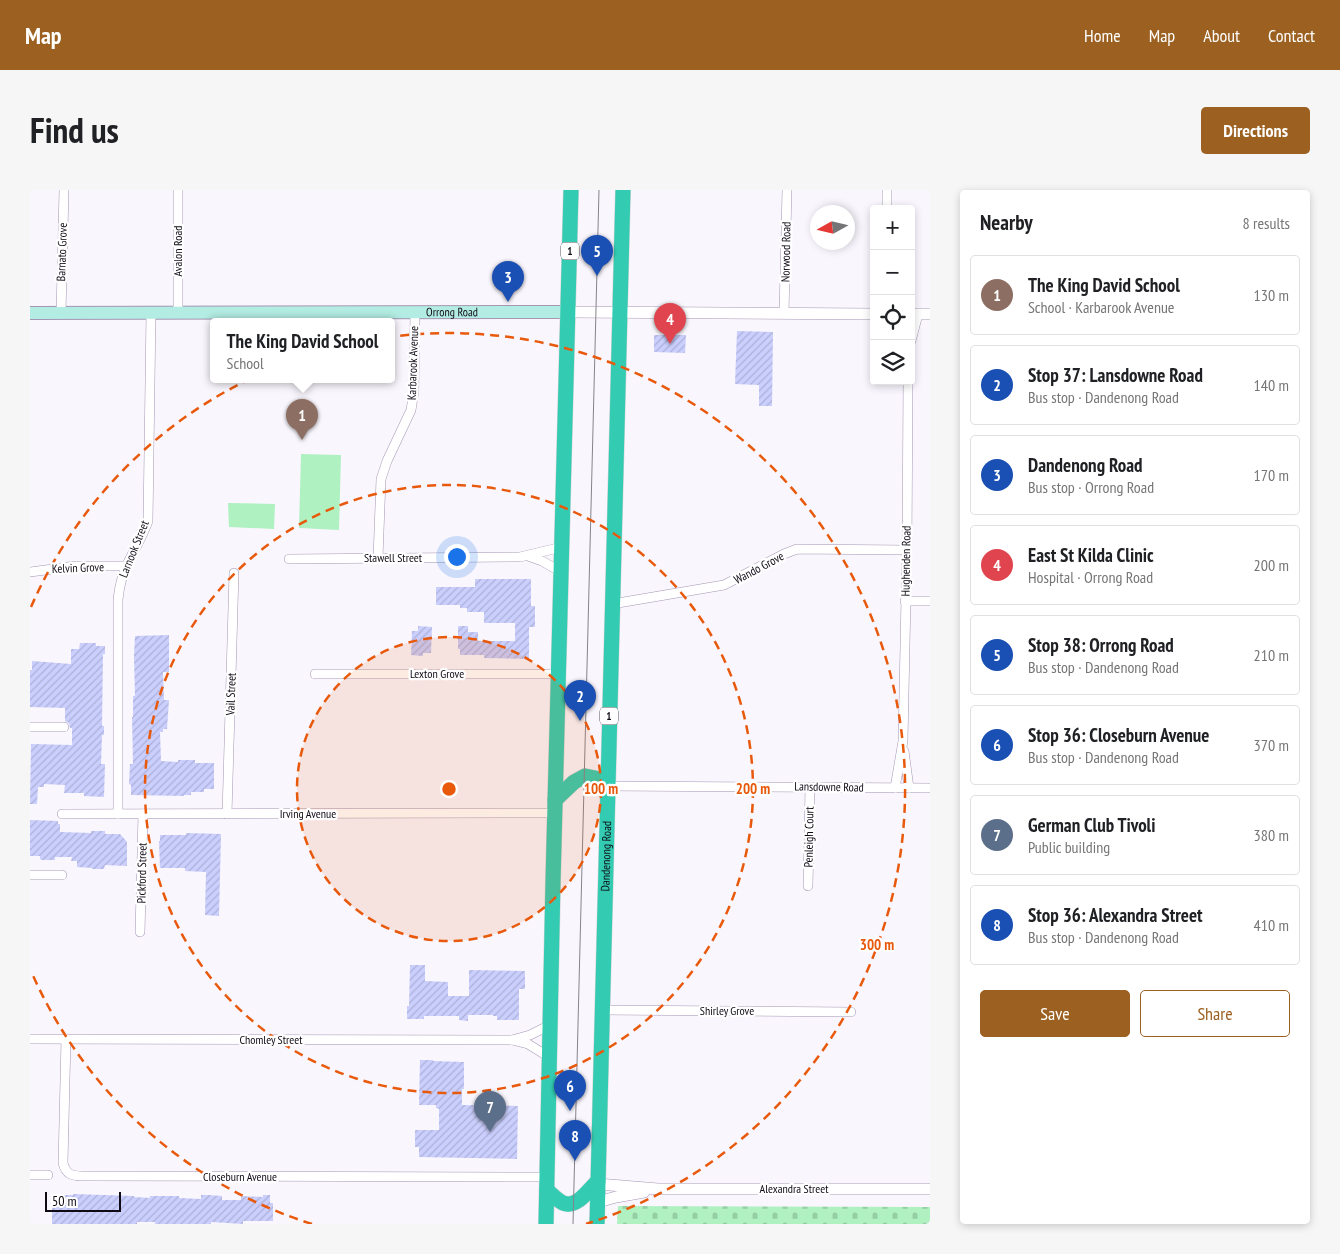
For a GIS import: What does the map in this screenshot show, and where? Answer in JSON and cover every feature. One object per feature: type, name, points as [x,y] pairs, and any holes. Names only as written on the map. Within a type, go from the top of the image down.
[{"type":"highway","name":"1","points":[[546,1224],[572,190]]},
{"type":"highway","name":"Dandenong Road","points":[[597,1224],[624,190]]},
{"type":"highway","points":[[555,807],[574,782],[585,776],[595,778],[608,786]]},
{"type":"highway","points":[[547,1184],[562,1203],[573,1203],[598,1182]]},
{"type":"main road","name":"Orrong Road","points":[[30,314],[569,312]]},
{"type":"street","name":"Barnato Grove","points":[[60,313],[64,190]]},
{"type":"street","name":"Avalon Road","points":[[178,190],[178,313]]},
{"type":"street","name":"Norwood Road","points":[[784,313],[787,190]]},
{"type":"street","points":[[887,190],[887,205]]},
{"type":"street","name":"Karbarook Avenue","points":[[378,558],[381,479],[387,461],[411,410],[413,401],[415,312]]},
{"type":"street","name":"Orrong Road","points":[[569,312],[870,314]]},
{"type":"street","name":"Larnook Street","points":[[118,814],[118,600],[126,566],[148,521],[151,313]]},
{"type":"street","points":[[915,314],[930,314]]},
{"type":"street","name":"Hughenden Road","points":[[908,385],[903,741],[909,788]]},
{"type":"street","name":"Stawell Street","points":[[289,559],[527,556],[562,547]]},
{"type":"street","name":"Wando Grove","points":[[612,604],[724,585],[796,549],[907,550]]},
{"type":"street","name":"Stawell Street","points":[[527,556],[542,561],[561,572]]},
{"type":"street","name":"Kelvin Grove","points":[[30,572],[75,566],[126,566]]},
{"type":"street","name":"Vail Street","points":[[227,814],[234,573]]},
{"type":"street","points":[[905,601],[930,601]]},
{"type":"street","name":"Lexton Grove","points":[[315,674],[559,674]]},
{"type":"street","points":[[30,726],[64,727]]},
{"type":"street","name":"Hughenden Road","points":[[895,788],[903,741]]},
{"type":"street","name":"Lansdowne Road","points":[[608,786],[930,788]]},
{"type":"street","name":"Penleigh Court","points":[[808,886],[810,787]]},
{"type":"street","name":"Irving Avenue","points":[[62,814],[227,814],[555,807]]},
{"type":"street","name":"Pickford Street","points":[[140,932],[143,814]]},
{"type":"street","points":[[30,875],[62,875]]},
{"type":"street","name":"Shirley Grove","points":[[602,1010],[851,1012]]},
{"type":"street","name":"Chomley Street","points":[[512,1040],[530,1035],[550,1025]]},
{"type":"street","name":"Chomley Street","points":[[30,1039],[512,1040],[528,1044],[549,1057]]},
{"type":"street","name":"Closeburn Avenue","points":[[66,1039],[63,1163],[67,1173],[71,1175],[547,1184]]},
{"type":"street","points":[[30,1175],[48,1175]]},
{"type":"street","name":"Alexandra Street","points":[[598,1182],[658,1189],[930,1189]]},
{"type":"street","name":"Alexandra Street","points":[[598,1202],[609,1198],[658,1189]]},
{"type":"green space","points":[[301,454],[341,455],[339,530],[299,528]]},
{"type":"green space","points":[[228,503],[275,504],[274,529],[229,527]]},
{"type":"green space","points":[[618,1206],[930,1207],[930,1224],[617,1224]]},
{"type":"building","points":[[737,331],[773,332],[772,406],[759,406],[759,385],[735,384]]},
{"type":"building","points":[[654,335],[686,335],[685,353],[654,352]]},
{"type":"building","points":[[475,579],[531,579],[531,606],[535,606],[535,627],[529,627],[529,659],[484,658],[484,655],[460,655],[460,649],[458,649],[458,626],[468,626],[468,632],[478,632],[478,641],[515,641],[515,623],[484,623],[484,612],[467,612],[467,608],[460,608],[460,605],[436,605],[436,587],[475,587]]},
{"type":"building","points":[[418,626],[432,627],[431,653],[423,653],[423,656],[411,655],[412,631],[418,631]]},
{"type":"building","points":[[169,635],[169,672],[163,672],[164,700],[169,700],[167,729],[163,729],[163,732],[160,732],[161,761],[195,760],[195,763],[214,763],[214,789],[204,789],[204,792],[191,792],[191,795],[184,796],[131,795],[131,785],[129,784],[130,764],[133,764],[132,717],[133,696],[135,696],[135,636]]},
{"type":"building","points":[[80,643],[96,643],[96,646],[105,646],[105,654],[103,654],[102,726],[104,726],[104,735],[102,735],[101,764],[105,764],[104,797],[84,796],[84,793],[64,793],[65,785],[44,784],[44,787],[38,787],[37,804],[30,804],[31,744],[72,745],[72,728],[65,721],[65,708],[30,707],[30,670],[32,670],[32,661],[71,664],[71,649],[79,649]]},
{"type":"building","points":[[30,820],[58,821],[60,832],[91,833],[91,831],[105,831],[105,834],[120,834],[127,842],[127,866],[105,865],[104,869],[92,869],[77,867],[77,861],[71,861],[72,857],[55,857],[55,860],[42,860],[40,856],[30,856]]},
{"type":"building","points":[[186,833],[221,834],[219,916],[205,915],[206,872],[185,871],[185,868],[160,868],[160,835],[186,835]]},
{"type":"building","points":[[410,965],[425,965],[425,981],[448,982],[448,996],[469,996],[469,970],[525,971],[525,989],[519,989],[519,1020],[497,1020],[497,1016],[493,1015],[468,1015],[468,1021],[459,1020],[459,1016],[424,1016],[424,1019],[407,1019]]},
{"type":"building","points":[[420,1060],[464,1062],[462,1105],[518,1106],[517,1159],[419,1157],[419,1147],[415,1147],[415,1130],[439,1130],[439,1109],[436,1108],[436,1105],[419,1105]]},
{"type":"building","points":[[73,1194],[150,1198],[150,1196],[179,1196],[179,1198],[201,1199],[201,1195],[209,1195],[222,1196],[222,1200],[241,1200],[241,1196],[263,1197],[263,1195],[270,1195],[270,1203],[273,1203],[273,1221],[243,1221],[243,1224],[211,1222],[211,1224],[155,1224],[155,1222],[137,1222],[137,1224],[52,1224],[52,1195]]},
{"type":"tram line","points":[[573,1224],[599,190]]},
{"type":"place","name":"Stop 38: Orrong Road","points":[[597,276]]},
{"type":"place","name":"Dandenong Road","points":[[508,302]]},
{"type":"place","name":"East St Kilda Clinic","points":[[670,344]]},
{"type":"place","name":"The King David School","points":[[302,440]]},
{"type":"place","name":"Stop 37: Lansdowne Road","points":[[580,721]]},
{"type":"place","name":"Stop 36: Closeburn Avenue","points":[[570,1111]]},
{"type":"place","name":"German Club Tivoli","points":[[490,1132]]},
{"type":"place","name":"Stop 36: Alexandra Street","points":[[575,1161]]}]
